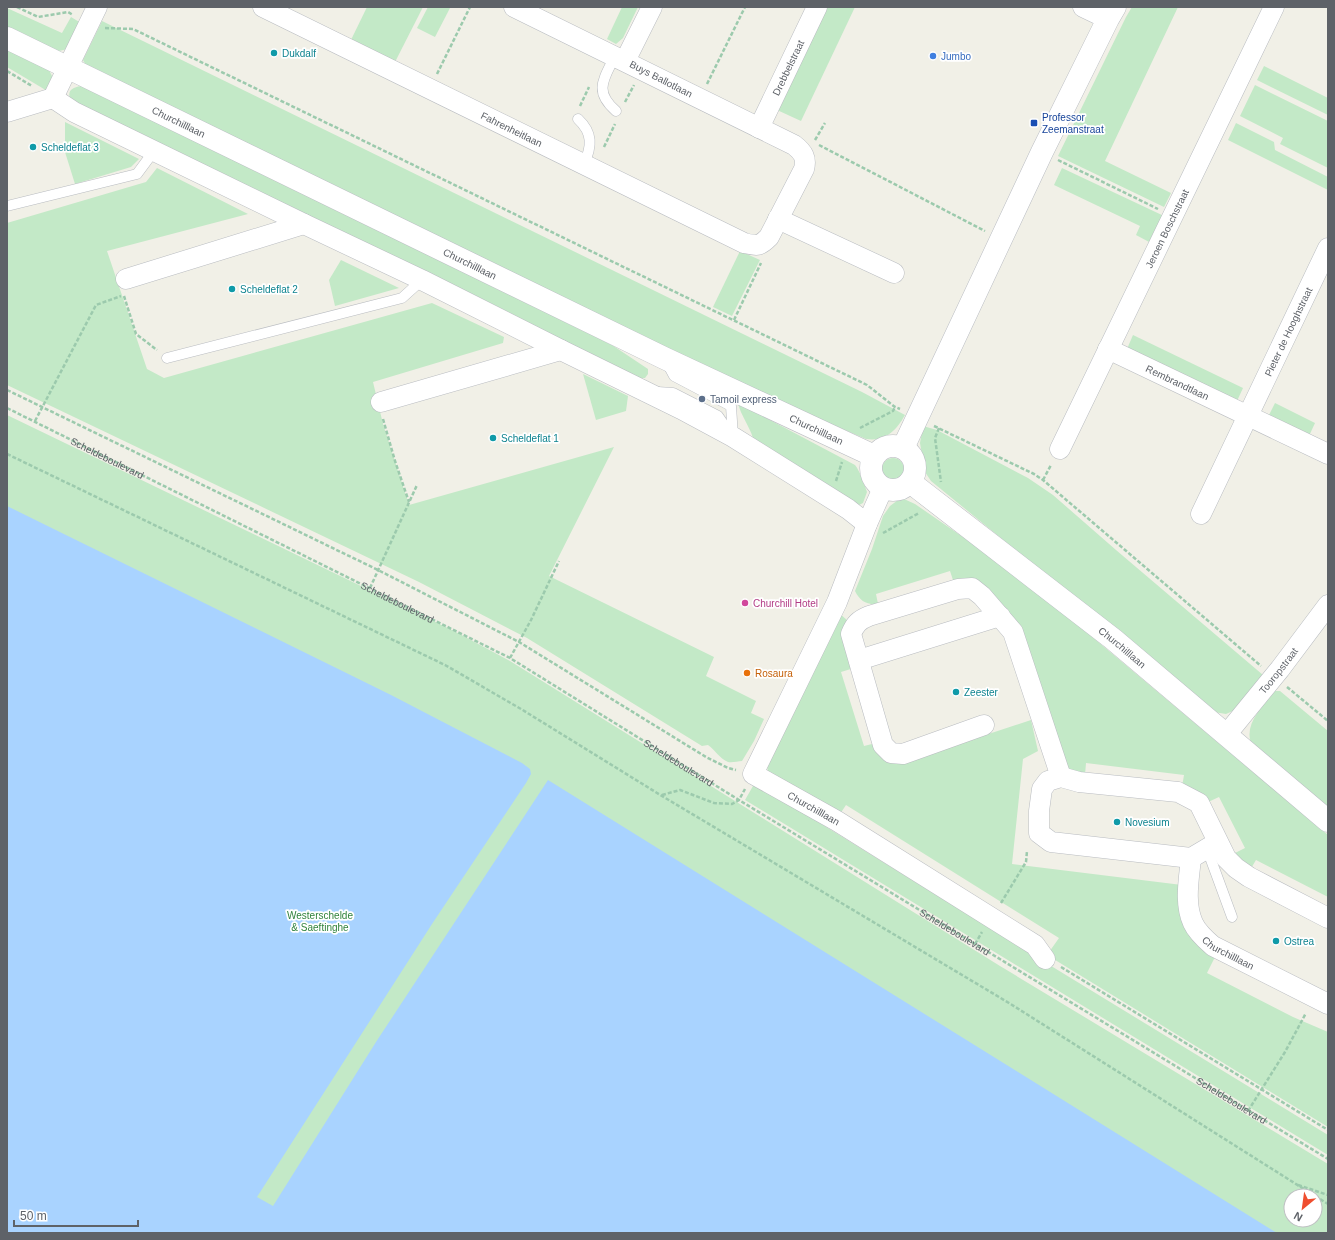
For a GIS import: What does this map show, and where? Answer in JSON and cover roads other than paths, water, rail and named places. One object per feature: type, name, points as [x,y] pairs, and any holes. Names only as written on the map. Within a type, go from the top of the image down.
[{"type":"main road","points":[[902,448],[1001,239],[1112,13]]},
{"type":"main road","name":"Churchilllaan","points":[[7,38],[664,358],[874,456]]},
{"type":"main road","points":[[892,446],[902,448],[912,457],[915,470],[910,482],[903,488],[893,490],[883,488],[874,480],[870,468],[874,456],[882,449],[892,446]]},
{"type":"main road","name":"Churchilllaan","points":[[910,482],[1113,639],[1328,821]]},
{"type":"street","name":"Fahrenheitlaan","points":[[263,7],[744,243],[754,246],[762,245],[769,237],[778,219]]},
{"type":"street","name":"Buys Ballotlaan","points":[[514,7],[759,128],[800,150],[804,155],[806,162],[804,169],[778,219]]},
{"type":"street","points":[[620,59],[652,7]]},
{"type":"street","name":"Drebbelstraat","points":[[759,128],[817,7]]},
{"type":"street","points":[[1083,7],[1112,13]]},
{"type":"street","name":"Jeroen Boschstraat","points":[[1060,449],[1274,7]]},
{"type":"street","points":[[7,112],[53,98],[93,15]]},
{"type":"street","points":[[53,98],[74,112],[422,280],[561,350],[647,391],[733,437],[848,509],[867,524]]},
{"type":"street","points":[[778,219],[894,273]]},
{"type":"street","points":[[126,279],[304,224]]},
{"type":"street","name":"Pieter de Hooghstraat","points":[[1247,416],[1328,248]]},
{"type":"street","name":"Rembrandtlaan","points":[[1108,349],[1328,454]]},
{"type":"street","points":[[381,402],[561,350]]},
{"type":"street","points":[[1201,514],[1247,416]]},
{"type":"street","points":[[863,618],[837,602],[867,524],[883,488]]},
{"type":"street","points":[[984,725],[903,754],[890,754],[884,744],[851,634],[855,624],[863,618],[958,589],[972,588],[982,596],[1013,632],[1061,777]]},
{"type":"street","name":"Churchilllaan","points":[[837,602],[753,774],[837,821],[1046,956]]},
{"type":"street","name":"Tooropstraat","points":[[1226,735],[1274,676],[1328,605]]},
{"type":"street","points":[[859,660],[1000,616]]},
{"type":"street","points":[[1205,850],[1199,803],[1178,792],[1079,782],[1061,777],[1048,781],[1042,789],[1039,811],[1039,833],[1051,842],[1205,850],[1226,858],[1236,868],[1249,877],[1328,918]]},
{"type":"street","name":"Churchilllaan","points":[[1205,850],[1188,900],[1193,924],[1202,936],[1213,946],[1321,1001]]},
{"type":"lane","points":[[616,111],[608,104],[602,92],[604,79],[620,59]]},
{"type":"lane","points":[[578,114],[585,126],[589,138],[590,151],[584,164]]},
{"type":"lane","points":[[7,206],[137,174],[154,151]]},
{"type":"lane","points":[[167,358],[402,298],[422,280]]},
{"type":"lane","points":[[664,358],[674,376],[731,406],[733,437]]},
{"type":"lane","points":[[1205,850],[1232,917]]},
{"type":"water","name":"Westerschelde & Saeftinghe","points":[[7,506],[391,695],[522,763],[530,769],[531,774],[526,783],[432,924],[257,1197],[273,1206],[376,1042],[548,780],[1277,1233],[7,1233]]},
{"type":"place","name":"Dukdalf","points":[[274,53]]},
{"type":"place","name":"Jumbo","points":[[933,56]]},
{"type":"place","name":"Professor Zeemanstraat","points":[[1034,123]]},
{"type":"place","name":"Scheldeflat 3","points":[[33,147]]},
{"type":"place","name":"Scheldeflat 2","points":[[232,289]]},
{"type":"place","name":"Tamoil express","points":[[702,399]]},
{"type":"place","name":"Scheldeflat 1","points":[[493,438]]},
{"type":"place","name":"Churchill Hotel","points":[[745,603]]},
{"type":"place","name":"Rosaura","points":[[747,673]]},
{"type":"place","name":"Zeester","points":[[956,692]]},
{"type":"place","name":"Novesium","points":[[1117,822]]},
{"type":"place","name":"Ostrea","points":[[1276,941]]}]
